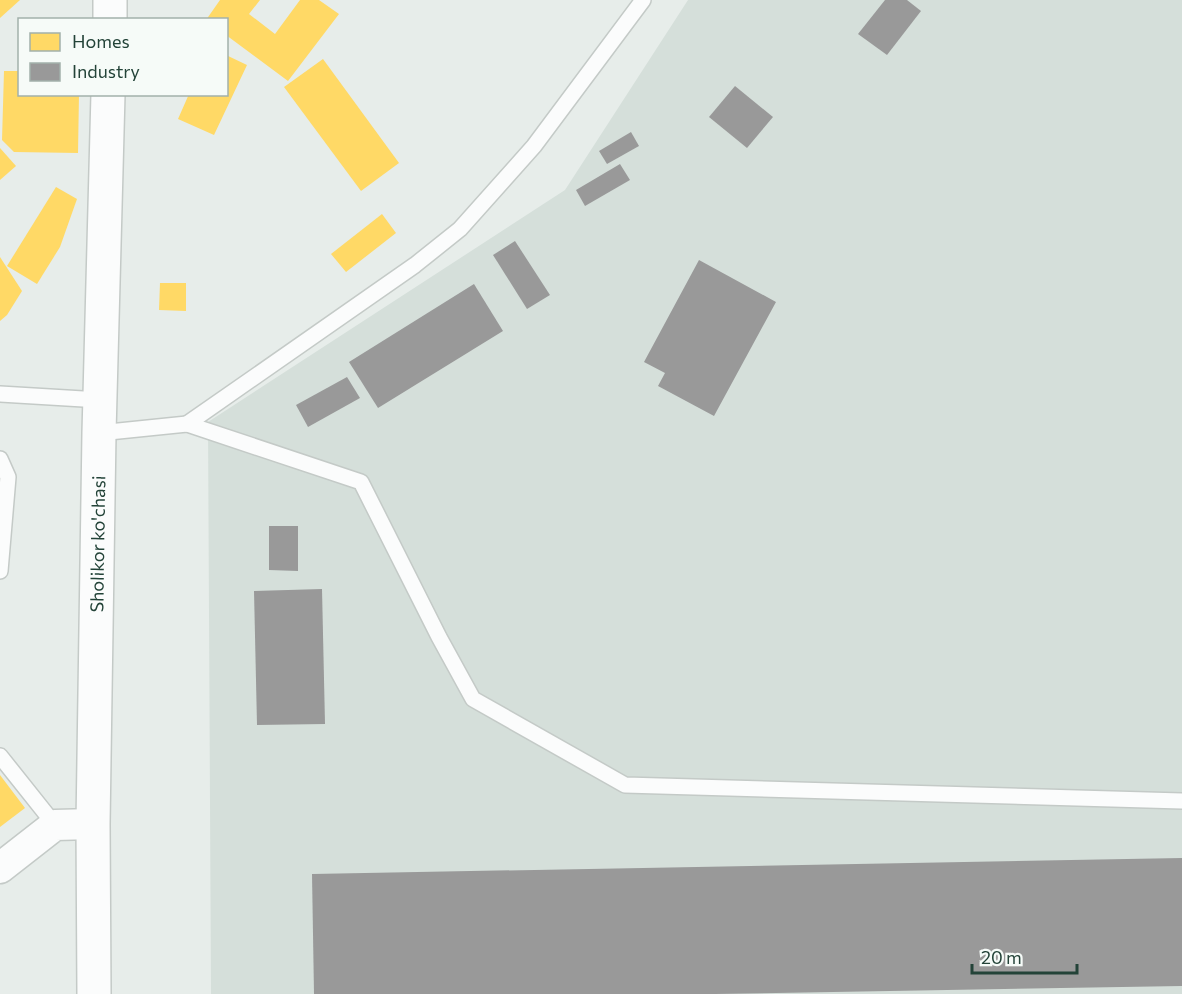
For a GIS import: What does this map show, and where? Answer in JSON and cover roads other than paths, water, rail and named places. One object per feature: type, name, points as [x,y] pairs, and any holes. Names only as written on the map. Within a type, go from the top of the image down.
[{"type":"street","points":[[110,0],[110,18]]},
{"type":"street","name":"Sholikor ko'chasi","points":[[94,994],[93,824],[99,433],[108,96]]},
{"type":"street","points":[[0,868],[55,825],[93,824]]},
{"type":"lane","points":[[187,424],[415,266],[460,229],[534,146],[643,0]]},
{"type":"lane","points":[[0,394],[100,400]]},
{"type":"lane","points":[[99,433],[187,424],[361,482],[472,699],[625,785],[1182,801]]},
{"type":"lane","points":[[0,459],[8,477],[0,571]]},
{"type":"lane","points":[[0,756],[55,825]]}]
